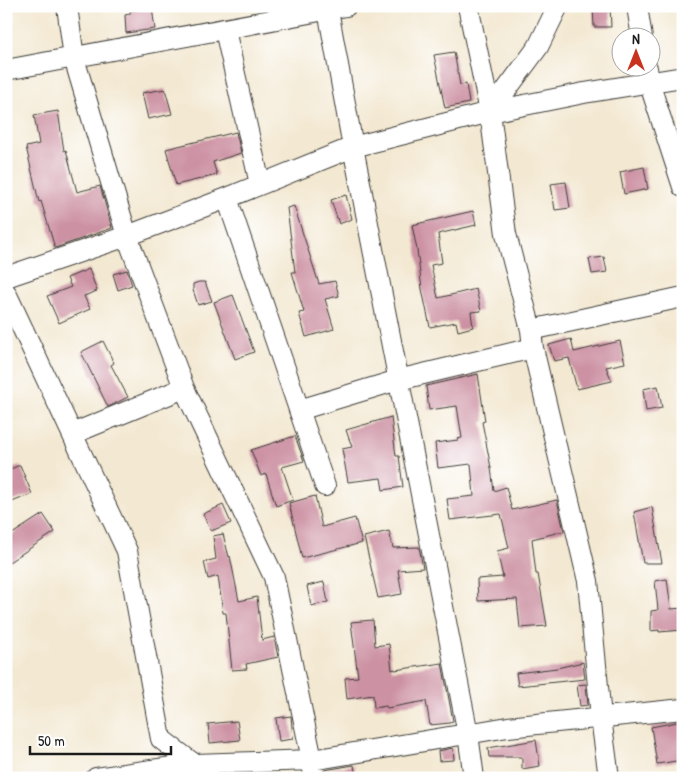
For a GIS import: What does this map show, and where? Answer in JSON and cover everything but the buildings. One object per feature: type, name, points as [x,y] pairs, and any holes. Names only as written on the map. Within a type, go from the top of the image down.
[{"type":"street","points":[[66,6],[74,58],[127,236],[184,388],[274,577],[313,769]]},
{"type":"street","points":[[468,6],[490,112],[506,234],[588,581],[601,718],[610,778]]},
{"type":"street","points":[[490,112],[538,48],[558,6]]},
{"type":"street","points":[[637,6],[640,28]]},
{"type":"street","points":[[6,70],[337,8],[353,146],[468,734],[474,778]]},
{"type":"street","points":[[225,30],[260,184]]},
{"type":"street","points":[[662,76],[683,77]]},
{"type":"street","points":[[6,277],[127,236],[227,198],[353,146],[490,112],[584,93],[637,78]]},
{"type":"street","points":[[649,78],[683,187]]},
{"type":"street","points":[[227,198],[325,486]]},
{"type":"street","points":[[6,293],[127,551],[160,739],[194,771]]},
{"type":"street","points":[[299,410],[532,339],[683,297]]},
{"type":"street","points":[[72,434],[184,388]]},
{"type":"street","points":[[96,778],[194,771],[313,769],[468,734],[508,727],[683,709]]}]
